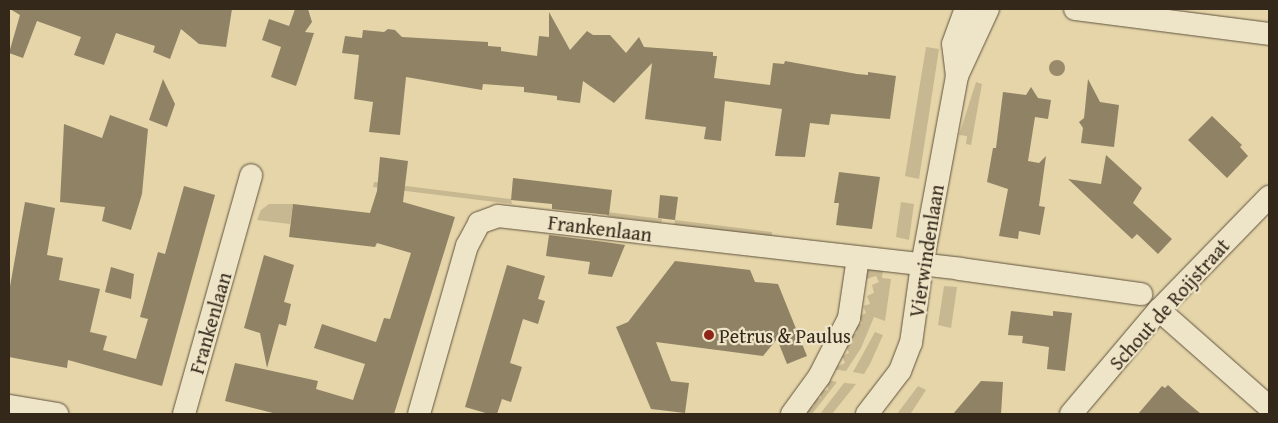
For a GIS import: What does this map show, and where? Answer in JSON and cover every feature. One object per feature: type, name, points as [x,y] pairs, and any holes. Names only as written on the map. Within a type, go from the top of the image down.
[{"type":"street","name":"Vierwindenlaan","points":[[867,414],[900,371],[911,343],[922,265],[957,76],[953,44],[966,9]]},
{"type":"street","name":"Vierwindenlaan","points":[[957,76],[973,47],[988,9]]},
{"type":"street","points":[[1075,9],[1269,34]]},
{"type":"street","name":"Frankenlaan","points":[[184,414],[252,174]]},
{"type":"street","name":"Schout de Roijstraat","points":[[1072,414],[1159,310],[1269,197]]},
{"type":"street","name":"Frankenlaan","points":[[419,414],[467,246],[479,224],[498,216],[922,265],[1141,294]]},
{"type":"street","points":[[792,414],[820,377],[850,318],[858,258]]},
{"type":"street","points":[[1159,310],[1269,407]]},
{"type":"street","points":[[9,406],[58,414]]},
{"type":"shaded area","points":[[926,47],[939,49],[919,179],[905,176]]},
{"type":"shaded area","points":[[976,82],[982,84],[971,145],[966,144],[967,136],[959,135]]},
{"type":"shaded area","points":[[374,182],[511,199],[512,204],[373,187]]},
{"type":"shaded area","points":[[901,202],[914,204],[909,240],[896,237]]},
{"type":"shaded area","points":[[269,204],[293,204],[290,224],[257,220],[261,210]]},
{"type":"shaded area","points":[[607,212],[662,219],[661,223],[624,218],[620,222],[620,218],[607,216]]},
{"type":"shaded area","points":[[675,220],[772,232],[772,237],[674,225]]},
{"type":"shaded area","points":[[868,268],[883,270],[882,278],[891,279],[885,321],[874,317],[861,348],[846,371],[831,369],[845,363],[842,356],[849,353],[846,346],[853,343],[850,336],[857,333],[855,326],[862,323],[859,316],[866,313],[863,306],[870,304],[867,296],[874,293],[872,285],[879,282],[876,276],[863,280]]},
{"type":"shaded area","points":[[944,286],[957,287],[951,328],[938,325]]},
{"type":"shaded area","points":[[875,332],[883,335],[870,364],[864,374],[853,372]]},
{"type":"shaded area","points":[[827,380],[837,382],[812,414],[807,414],[807,407],[814,406],[813,399],[821,398],[820,391],[828,390]]},
{"type":"shaded area","points":[[844,383],[856,384],[832,414],[820,414]]},
{"type":"shaded area","points":[[918,386],[926,390],[910,414],[897,414]]},
{"type":"building","points":[[10,9],[232,9],[226,47],[199,44],[181,29],[170,59],[153,52],[155,46],[116,33],[104,65],[74,55],[81,37],[37,21],[23,58],[9,53],[20,15]]},
{"type":"building","points":[[295,9],[308,9],[312,22],[305,32],[314,33],[296,86],[271,77],[281,47],[262,40],[269,19],[289,26]]},
{"type":"building","points":[[549,12],[570,50],[587,31],[593,35],[610,35],[626,53],[639,37],[644,47],[713,52],[713,56],[717,56],[714,78],[770,85],[773,63],[784,64],[785,61],[857,74],[868,75],[868,72],[896,76],[890,119],[831,114],[829,125],[810,123],[805,157],[775,156],[782,109],[725,101],[721,141],[704,139],[706,127],[645,119],[652,63],[614,103],[583,81],[580,103],[557,100],[557,96],[524,92],[524,87],[483,84],[482,90],[406,77],[400,135],[369,132],[373,102],[354,99],[359,55],[342,53],[345,36],[362,38],[363,30],[384,32],[388,29],[395,30],[402,37],[488,42],[488,46],[501,47],[501,51],[537,56],[539,36],[549,37]]},
{"type":"building","points":[[163,79],[175,104],[167,127],[149,120]]},
{"type":"building","points":[[1088,79],[1100,102],[1119,105],[1114,147],[1081,143],[1083,128],[1079,122],[1084,118]]},
{"type":"building","points":[[1031,87],[1038,98],[1051,100],[1048,119],[1035,117],[1028,161],[1039,163],[1046,156],[1039,206],[1045,207],[1040,235],[1019,231],[1018,239],[999,236],[1008,189],[987,182],[993,148],[996,148],[1003,92],[1026,95]]},
{"type":"building","points":[[110,115],[148,129],[142,194],[131,230],[102,221],[105,207],[60,202],[64,124],[102,138]]},
{"type":"building","points":[[1212,116],[1242,145],[1240,147],[1248,156],[1227,178],[1188,140]]},
{"type":"building","points":[[1106,155],[1142,188],[1133,203],[1172,239],[1158,254],[1137,234],[1132,239],[1068,179],[1101,184]]},
{"type":"building","points":[[380,157],[408,161],[403,202],[455,217],[394,414],[277,414],[225,401],[235,363],[318,381],[316,389],[353,400],[365,364],[314,348],[322,324],[376,342],[384,318],[390,319],[411,253],[377,243],[375,247],[289,237],[293,204],[370,213],[377,191]]},
{"type":"building","points":[[839,172],[880,177],[872,229],[836,225],[839,203],[834,203]]},
{"type":"building","points":[[513,178],[612,190],[609,215],[552,209],[552,204],[511,200]]},
{"type":"building","points":[[184,186],[215,195],[162,386],[68,360],[67,368],[9,357],[9,292],[25,202],[55,208],[47,255],[63,258],[59,280],[100,289],[90,332],[107,336],[103,350],[136,359],[148,319],[140,317],[158,252],[165,254]]},
{"type":"building","points":[[660,195],[678,197],[675,220],[658,218]]},
{"type":"building","points":[[549,235],[625,245],[612,277],[588,274],[590,262],[546,256]]},
{"type":"building","points":[[264,255],[294,265],[284,302],[291,304],[286,326],[279,324],[267,368],[260,333],[244,328]]},
{"type":"building","name":"Petrus & Paulus","points":[[675,261],[750,270],[755,282],[778,284],[807,356],[787,364],[777,339],[763,356],[656,342],[671,381],[689,383],[685,413],[651,409],[616,327],[628,322]]},
{"type":"building","points":[[507,265],[545,276],[538,299],[545,301],[538,324],[523,319],[510,363],[522,367],[511,402],[502,399],[497,414],[489,414],[465,407]]},
{"type":"building","points":[[111,267],[134,274],[131,299],[105,292]]},
{"type":"building","points":[[1011,311],[1053,316],[1053,311],[1072,313],[1065,371],[1047,369],[1049,347],[1022,343],[1023,336],[1008,335]]},
{"type":"building","points":[[981,381],[1003,382],[1001,414],[953,414]]},
{"type":"building","points":[[1168,385],[1201,414],[1138,414],[1162,386],[1165,388]]},
{"type":"place","name":"Petrus & Paulus","points":[[709,335]]}]
